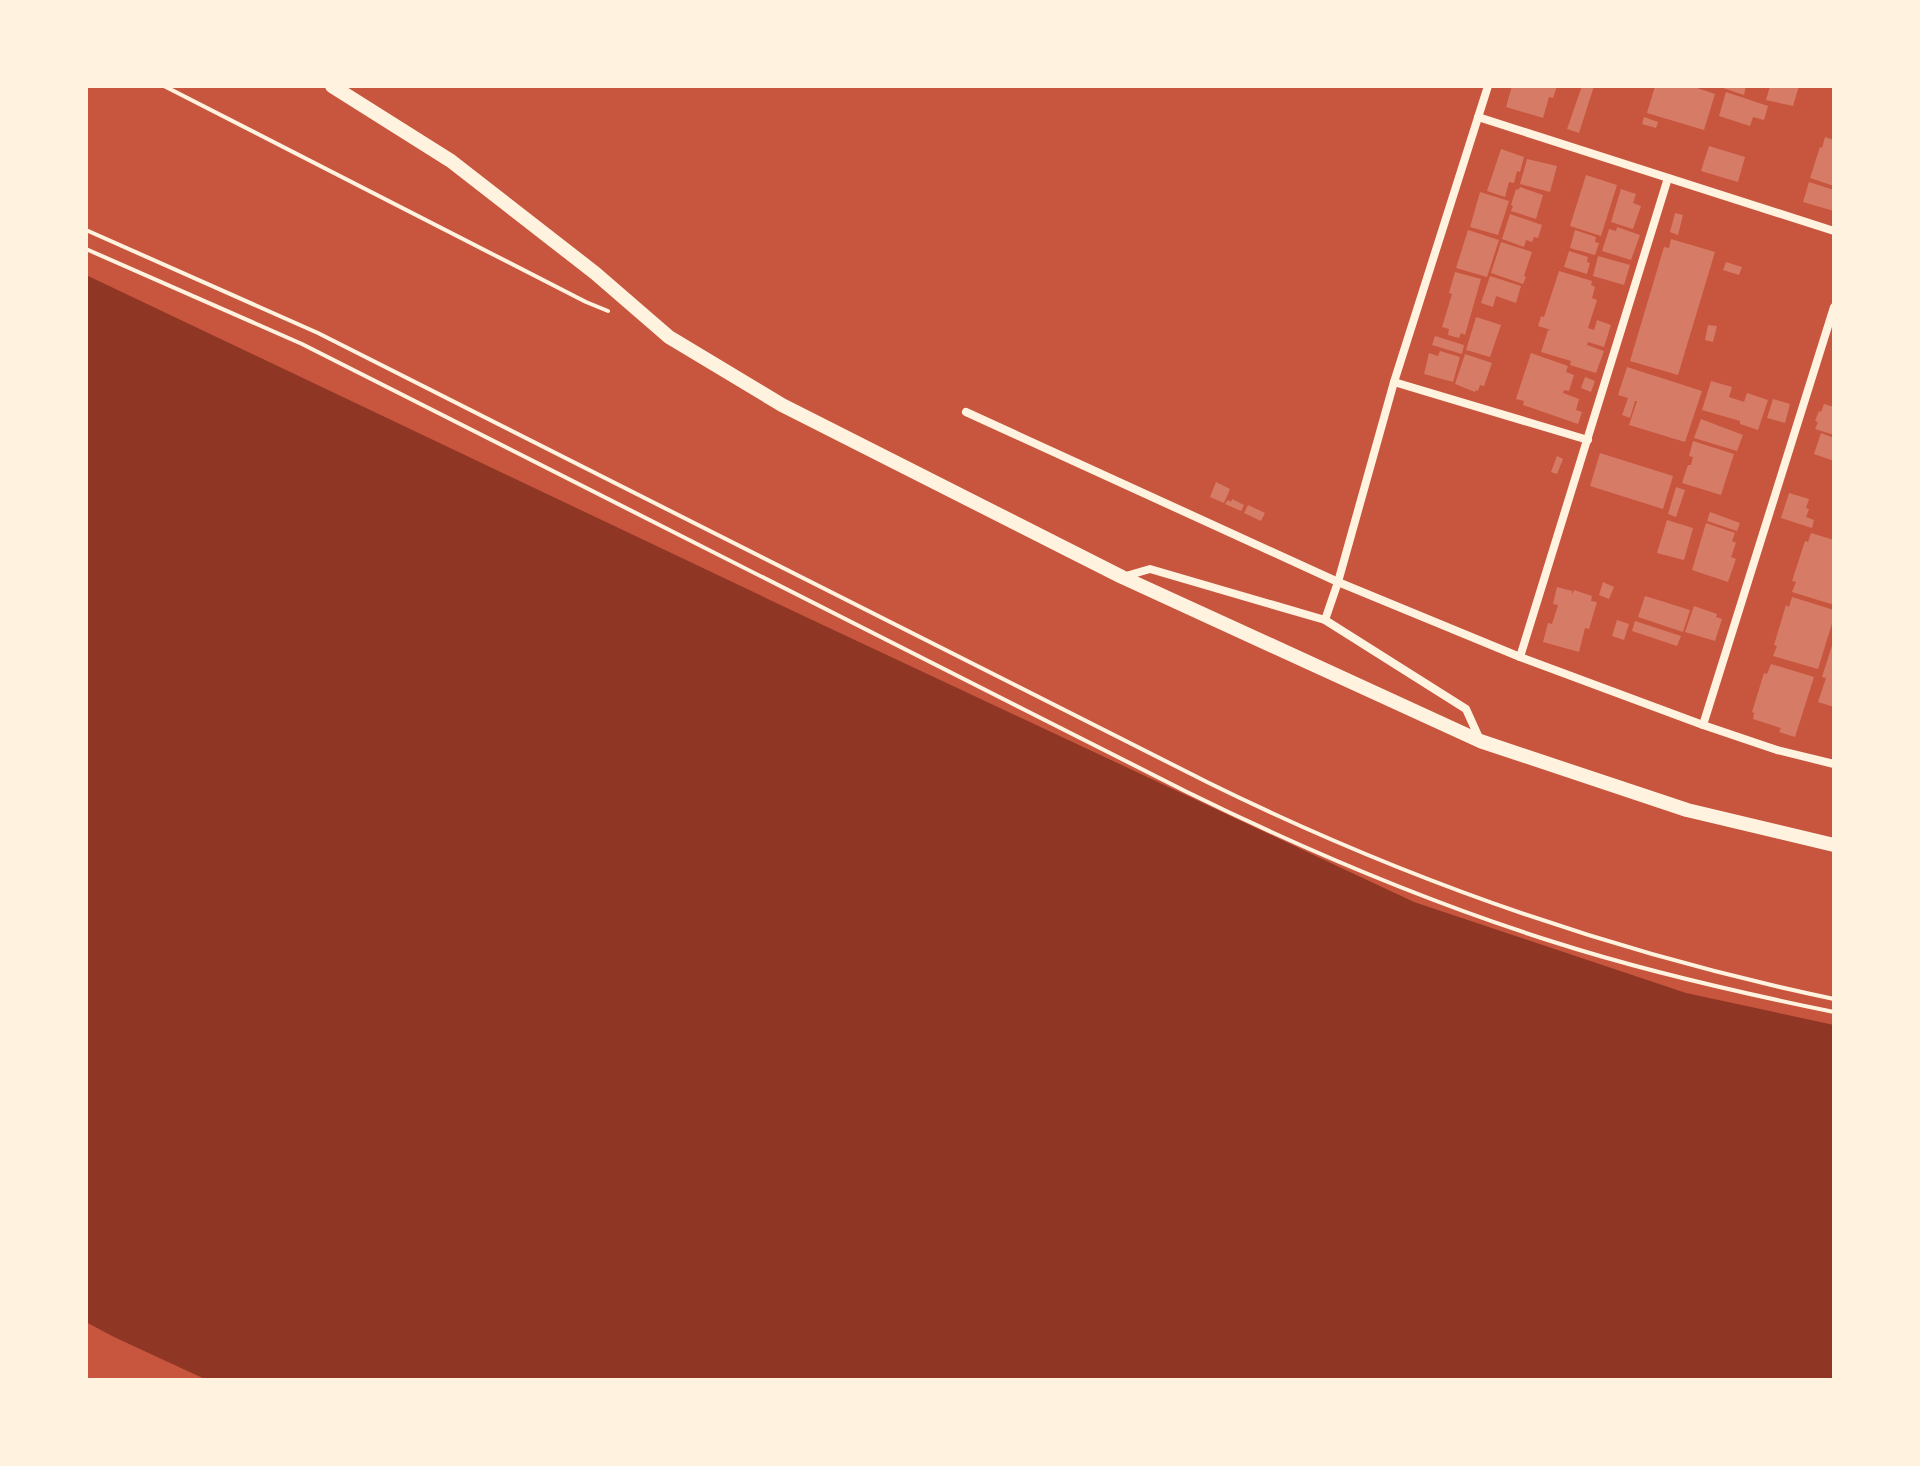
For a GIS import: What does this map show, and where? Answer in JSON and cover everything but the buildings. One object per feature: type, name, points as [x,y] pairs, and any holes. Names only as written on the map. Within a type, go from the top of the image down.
[{"type":"street","points":[[332,86],[451,161],[595,273],[669,337],[782,405],[1122,577],[1480,741],[1687,810],[1834,845]]},
{"type":"street","points":[[1325,620],[1394,382],[1488,86]]},
{"type":"street","points":[[1478,117],[1834,231]]},
{"type":"street","points":[[1520,657],[1668,178]]},
{"type":"street","points":[[1703,725],[1834,307]]},
{"type":"street","points":[[1394,382],[1588,440]]},
{"type":"street","points":[[966,412],[1338,582],[1520,657],[1703,725],[1777,750],[1834,764]]},
{"type":"street","points":[[1122,577],[1150,569],[1325,620],[1466,709],[1480,741]]},
{"type":"path","points":[[164,86],[586,302],[614,313]]},
{"type":"path","points":[[86,230],[323,335],[1195,776],[1312,832],[1444,887],[1579,934],[1689,965],[1834,999]]},
{"type":"path","points":[[86,249],[302,344],[1290,842],[1435,901],[1557,943],[1695,982],[1834,1012]]},
{"type":"shaded area","points":[[86,275],[1414,902],[1686,993],[1834,1025],[1834,1380],[207,1380],[86,1322]]}]
